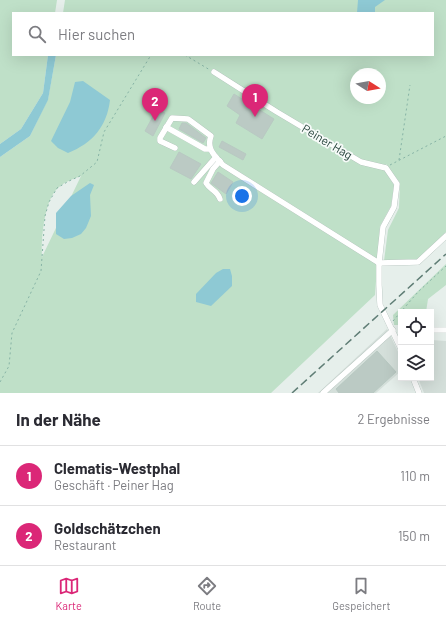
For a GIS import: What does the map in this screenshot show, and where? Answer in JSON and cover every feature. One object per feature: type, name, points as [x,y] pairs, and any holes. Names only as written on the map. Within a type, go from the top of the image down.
[{"type":"street","name":"Peiner Hag","points":[[214,72],[361,162],[386,168]]},
{"type":"street","points":[[175,148],[160,141],[160,138],[172,118],[188,119],[211,136],[209,142],[210,149],[223,166],[379,263],[418,262],[446,236]]},
{"type":"street","points":[[166,127],[205,149],[210,149]]},
{"type":"street","points":[[218,159],[196,180],[206,183],[218,193],[220,199]]},
{"type":"street","points":[[206,183],[218,159]]},
{"type":"street","points":[[386,168],[397,184],[394,207],[383,227],[379,263],[380,305],[399,345]]},
{"type":"street","points":[[323,393],[391,327]]},
{"type":"street","points":[[434,330],[446,330]]},
{"type":"street","points":[[414,381],[419,393]]},
{"type":"path","points":[[0,382],[9,366],[12,333],[41,271],[44,223],[49,202],[57,188],[80,176],[97,162],[104,132],[150,56]]},
{"type":"path","points":[[188,56],[214,72]]},
{"type":"path","points":[[399,160],[410,86]]},
{"type":"path","points":[[386,168],[446,136]]},
{"type":"path","points":[[391,327],[418,292],[446,266]]},
{"type":"shaded area","points":[[387,329],[398,352],[398,374],[376,393],[318,393]]},
{"type":"shaded area","points":[[434,340],[446,341],[446,393],[424,393],[419,381],[434,381]]},
{"type":"green space","points":[[0,0],[57,0],[55,12],[12,12],[12,56],[48,56],[43,93],[21,129],[0,144]]},
{"type":"green space","points":[[65,0],[446,0],[446,232],[418,260],[384,261],[388,230],[399,208],[400,183],[386,164],[385,171],[394,185],[391,206],[380,226],[375,295],[271,393],[0,393],[0,157],[30,136],[48,99],[56,56],[434,56],[434,12],[63,12]],"holes":[[[81,176],[42,257],[44,220],[49,201],[53,194],[60,186]]]},
{"type":"green space","points":[[446,264],[446,285],[428,299],[426,309],[399,309]]},
{"type":"green space","points":[[398,310],[398,325],[394,325],[393,315]]},
{"type":"water","points":[[358,0],[385,0],[375,7],[375,12],[357,12]]},
{"type":"water","points":[[48,56],[56,56],[48,100],[30,136],[0,157],[0,144],[21,129],[43,93]]},
{"type":"water","points":[[83,81],[110,100],[106,118],[102,126],[85,144],[68,153],[58,148],[51,141],[70,102],[75,82]]},
{"type":"water","points":[[90,183],[94,185],[90,195],[91,216],[86,228],[81,234],[72,238],[64,239],[56,234],[56,213],[71,196]]},
{"type":"water","points":[[223,269],[230,269],[232,286],[211,306],[196,302],[196,294],[216,273]]},
{"type":"building","points":[[234,94],[274,119],[262,139],[236,123],[240,115],[227,106]]},
{"type":"building","points":[[157,109],[165,113],[153,136],[145,131]]},
{"type":"building","points":[[182,123],[186,123],[206,138],[203,143],[179,129]]},
{"type":"building","points":[[222,141],[246,154],[243,160],[219,147]]},
{"type":"building","points":[[179,152],[201,164],[191,179],[170,168]]},
{"type":"building","points":[[218,172],[233,182],[226,194],[211,183]]},
{"type":"building","points":[[377,351],[396,372],[373,393],[339,393],[336,389]]},
{"type":"railway","points":[[292,393],[446,254]]},
{"type":"place","name":"Clematis-Westphal","points":[[255,117]]},
{"type":"place","name":"Goldschätzchen","points":[[155,121]]}]
